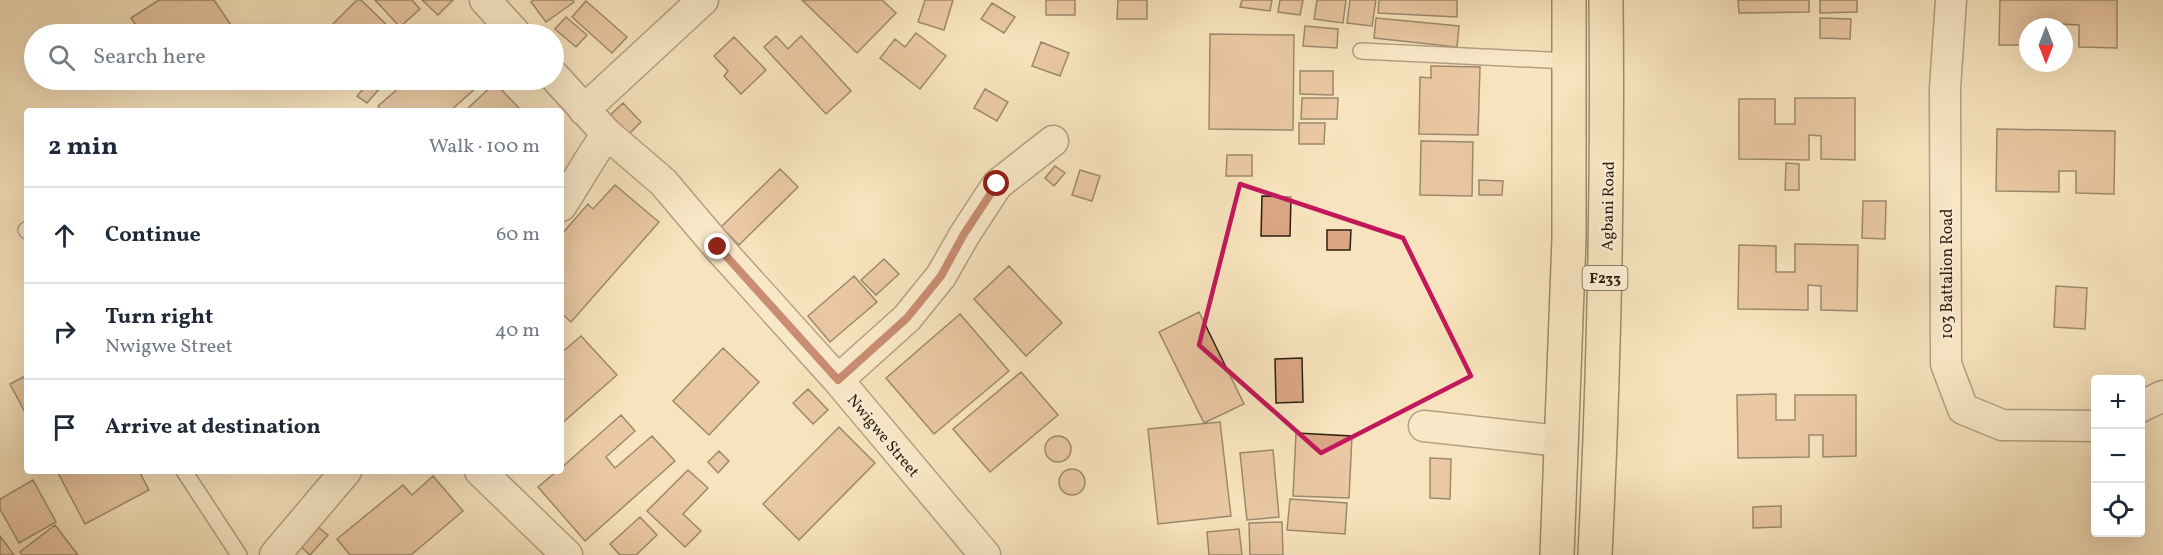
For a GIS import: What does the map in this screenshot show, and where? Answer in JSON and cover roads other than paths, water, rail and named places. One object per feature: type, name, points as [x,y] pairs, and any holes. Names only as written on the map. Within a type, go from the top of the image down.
[{"type":"main road","name":"F233","points":[[1557,555],[1569,239],[1569,0]]},
{"type":"main road","name":"Agbani Road","points":[[1595,555],[1603,382],[1608,137],[1606,0]]},
{"type":"street","points":[[485,0],[507,24]]},
{"type":"street","points":[[584,110],[703,0]]},
{"type":"street","name":"103 Battalion Road","points":[[1950,0],[1945,87],[1946,364],[1963,409],[1981,417],[2002,425],[2091,426]]},
{"type":"street","name":"Nwigwe Street","points":[[564,87],[607,134],[663,182],[718,247],[838,380],[985,555]]},
{"type":"street","points":[[564,202],[590,156],[607,134]]},
{"type":"street","points":[[838,380],[907,318],[941,276],[964,234],[997,184],[1053,141]]},
{"type":"street","points":[[2145,405],[2163,396]]},
{"type":"street","points":[[1424,426],[1560,441]]},
{"type":"street","points":[[275,555],[343,474]]},
{"type":"street","points":[[483,474],[567,555]]},
{"type":"lane","points":[[1360,51],[1569,61]]},
{"type":"lane","points":[[186,474],[239,555]]}]
